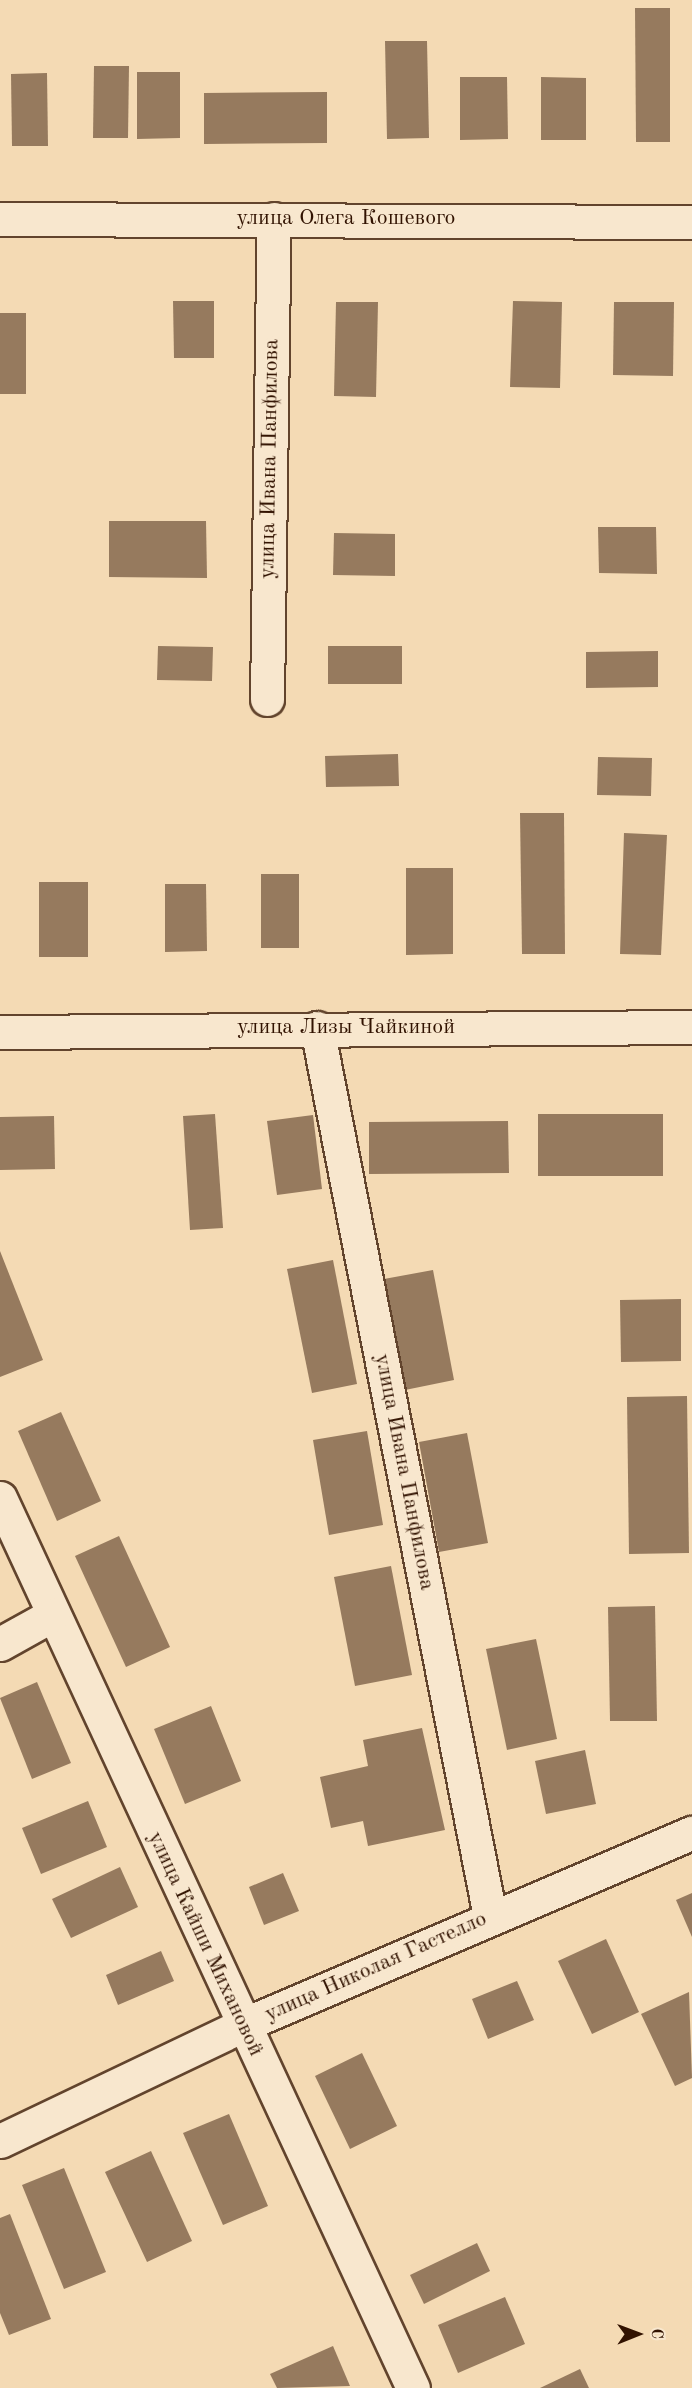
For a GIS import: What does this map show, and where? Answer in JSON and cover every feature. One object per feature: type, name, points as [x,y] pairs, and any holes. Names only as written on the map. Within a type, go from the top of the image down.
[{"type":"street","name":"улица Олега Кошевого","points":[[0,219],[692,222]]},
{"type":"street","name":"улица Ивана Панфилова","points":[[267,699],[274,219]]},
{"type":"street","name":"улица Лизы Чайкиной","points":[[0,1032],[692,1027]]},
{"type":"street","name":"улица Ивана Панфилова","points":[[317,1028],[490,1916]]},
{"type":"street","name":"улица Кайши Михановой","points":[[0,1498],[52,1615],[412,2388]]},
{"type":"street","points":[[0,1644],[52,1615]]},
{"type":"street","name":"улица Николая Гастелло","points":[[0,2141],[243,2025],[490,1916],[692,1833]]},
{"type":"building","points":[[635,8],[670,8],[670,142],[636,142]]},
{"type":"building","points":[[385,41],[427,41],[429,138],[387,139]]},
{"type":"building","points":[[94,66],[129,66],[128,138],[93,138]]},
{"type":"building","points":[[137,72],[180,72],[180,138],[137,139]]},
{"type":"building","points":[[47,73],[48,146],[12,146],[11,74]]},
{"type":"building","points":[[460,77],[507,77],[508,139],[460,140]]},
{"type":"building","points":[[541,77],[586,78],[586,140],[541,140]]},
{"type":"building","points":[[327,92],[327,143],[204,144],[204,93]]},
{"type":"building","points":[[173,301],[214,301],[214,358],[174,358]]},
{"type":"building","points":[[513,301],[562,302],[560,388],[510,387]]},
{"type":"building","points":[[336,302],[378,302],[376,397],[334,396]]},
{"type":"building","points":[[614,302],[674,302],[673,376],[613,375]]},
{"type":"building","points":[[0,313],[26,313],[26,394],[0,394]]},
{"type":"building","points":[[109,521],[206,521],[207,578],[109,577]]},
{"type":"building","points":[[598,527],[656,527],[657,574],[599,573]]},
{"type":"building","points":[[334,533],[395,534],[395,576],[333,575]]},
{"type":"building","points":[[158,646],[213,647],[212,681],[157,680]]},
{"type":"building","points":[[328,646],[402,646],[402,684],[328,684]]},
{"type":"building","points":[[658,651],[658,687],[586,688],[586,652]]},
{"type":"building","points":[[398,754],[399,786],[326,787],[325,756]]},
{"type":"building","points":[[598,757],[652,758],[651,796],[597,795]]},
{"type":"building","points":[[520,813],[564,813],[565,954],[522,954]]},
{"type":"building","points":[[624,833],[667,835],[661,955],[620,954]]},
{"type":"building","points":[[406,868],[453,868],[453,954],[406,955]]},
{"type":"building","points":[[261,874],[299,874],[299,948],[261,948]]},
{"type":"building","points":[[39,882],[88,882],[88,957],[39,957]]},
{"type":"building","points":[[165,884],[206,884],[207,951],[165,952]]},
{"type":"building","points":[[215,1114],[223,1228],[190,1230],[183,1116]]},
{"type":"building","points":[[538,1114],[663,1114],[663,1176],[538,1176]]},
{"type":"building","points":[[313,1115],[322,1189],[277,1195],[267,1121]]},
{"type":"building","points":[[54,1116],[55,1169],[0,1170],[0,1117]]},
{"type":"building","points":[[508,1121],[509,1173],[369,1174],[369,1122]]},
{"type":"building","points":[[0,1251],[43,1360],[0,1377]]},
{"type":"building","points":[[333,1260],[357,1384],[312,1393],[287,1269]]},
{"type":"building","points":[[433,1270],[454,1380],[405,1390],[384,1279]]},
{"type":"building","points":[[681,1299],[681,1361],[621,1362],[620,1300]]},
{"type":"building","points":[[687,1396],[689,1553],[629,1554],[627,1397]]},
{"type":"building","points":[[61,1412],[101,1501],[57,1521],[18,1431]]},
{"type":"building","points":[[367,1431],[383,1525],[329,1535],[313,1440]]},
{"type":"building","points":[[467,1433],[488,1543],[439,1552],[419,1442]]},
{"type":"building","points":[[119,1536],[170,1647],[126,1667],[75,1556]]},
{"type":"building","points":[[391,1566],[412,1675],[355,1686],[334,1577]]},
{"type":"building","points":[[655,1606],[657,1721],[610,1721],[608,1607]]},
{"type":"building","points":[[536,1639],[557,1739],[507,1750],[486,1649]]},
{"type":"building","points":[[37,1682],[71,1763],[32,1779],[0,1698]]},
{"type":"building","points":[[211,1706],[241,1781],[185,1804],[154,1729]]},
{"type":"building","points":[[422,1728],[445,1830],[368,1846],[363,1821],[331,1828],[320,1777],[368,1766],[363,1740]]},
{"type":"building","points":[[585,1750],[596,1804],[546,1814],[535,1761]]},
{"type":"building","points":[[88,1801],[107,1847],[41,1874],[22,1828]]},
{"type":"building","points":[[120,1867],[138,1907],[71,1938],[52,1899]]},
{"type":"building","points":[[283,1873],[299,1911],[264,1925],[249,1887]]},
{"type":"building","points":[[692,1893],[692,1937],[676,1900]]},
{"type":"building","points":[[606,1939],[639,2012],[592,2034],[558,1961]]},
{"type":"building","points":[[161,1951],[174,1981],[118,2005],[106,1975]]},
{"type":"building","points":[[517,1981],[534,2020],[488,2039],[472,1999]]},
{"type":"building","points":[[689,1992],[692,2078],[675,2086],[641,2014]]},
{"type":"building","points":[[362,2053],[397,2126],[350,2149],[315,2076]]},
{"type":"building","points":[[229,2114],[268,2206],[223,2225],[183,2133]]},
{"type":"building","points":[[151,2151],[192,2241],[147,2262],[105,2172]]},
{"type":"building","points":[[64,2168],[106,2272],[64,2289],[22,2185]]},
{"type":"building","points":[[10,2214],[51,2319],[9,2335],[0,2313],[0,2218]]},
{"type":"building","points":[[477,2243],[490,2271],[424,2304],[410,2275]]},
{"type":"building","points":[[505,2297],[525,2344],[458,2373],[438,2325]]},
{"type":"building","points":[[333,2346],[350,2386],[277,2388],[270,2374]]},
{"type":"building","points":[[580,2369],[589,2388],[540,2388]]}]
